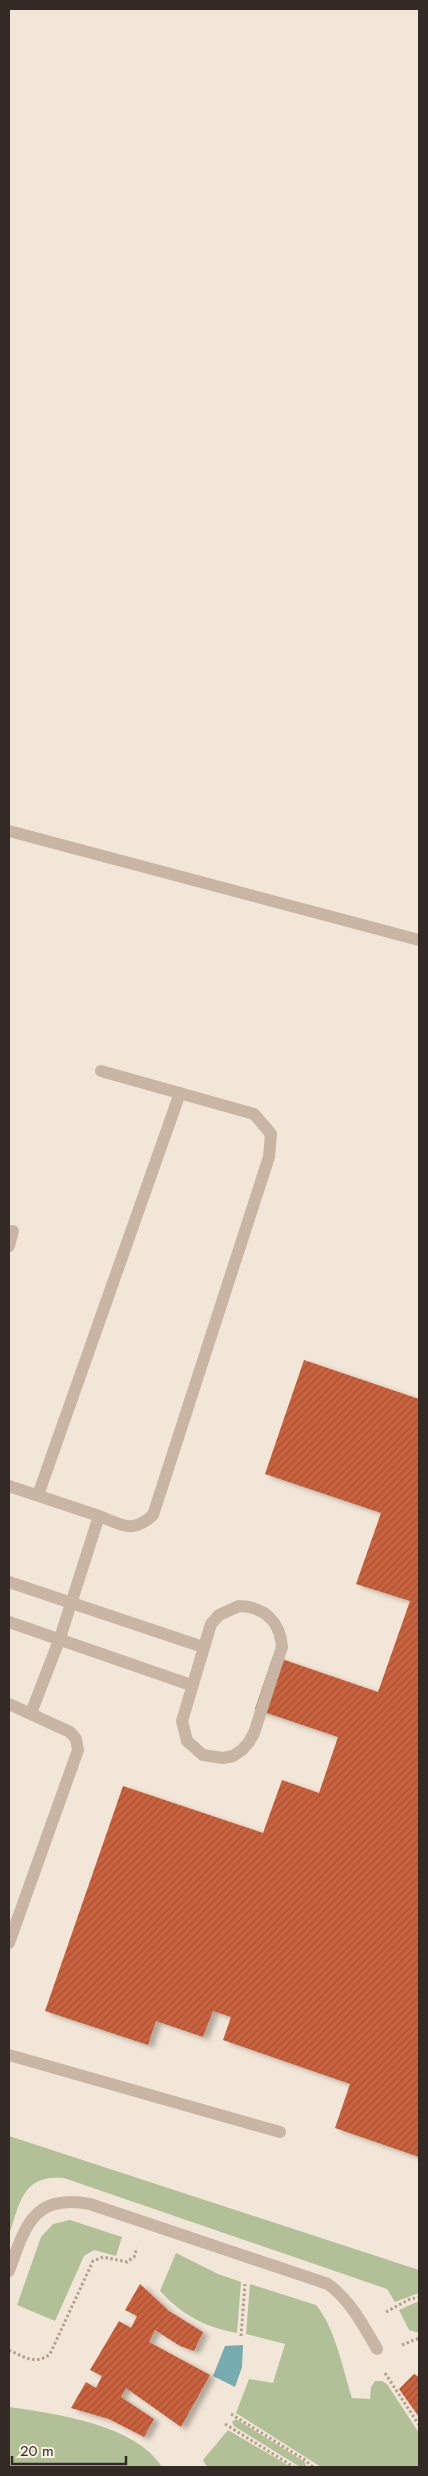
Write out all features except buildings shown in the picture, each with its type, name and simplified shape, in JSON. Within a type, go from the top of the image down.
[{"type":"lane","points":[[9,831],[419,940]]},
{"type":"lane","points":[[9,1486],[131,1528],[142,1525],[153,1515],[270,1157],[271,1134],[254,1114],[101,1070]]},
{"type":"lane","points":[[38,1496],[180,1093]]},
{"type":"lane","points":[[9,1246],[13,1231]]},
{"type":"lane","points":[[31,1713],[60,1638],[98,1516]]},
{"type":"lane","points":[[9,1582],[203,1647]]},
{"type":"lane","points":[[239,1606],[250,1606],[266,1613],[277,1625],[281,1636],[282,1647],[279,1658],[254,1733],[242,1750],[233,1756],[213,1758],[203,1755],[187,1741],[182,1721],[203,1647],[211,1624],[218,1615],[239,1606]]},
{"type":"lane","points":[[9,1622],[60,1638],[191,1685]]},
{"type":"lane","points":[[9,1704],[70,1732],[76,1739],[78,1750],[9,1943]]},
{"type":"lane","points":[[9,2055],[280,2132]]},
{"type":"lane","points":[[9,2271],[24,2230],[36,2214],[52,2204],[70,2200],[80,2202],[147,2222],[328,2284],[340,2293],[363,2325],[377,2349]]},
{"type":"path","points":[[9,2350],[32,2360],[41,2360],[50,2354],[93,2261],[103,2257],[123,2263],[131,2260],[147,2222]]},
{"type":"path","points":[[241,2336],[246,2256]]},
{"type":"path","points":[[363,2325],[410,2299],[419,2297]]},
{"type":"path","points":[[377,2349],[384,2361],[384,2372],[419,2425]]},
{"type":"path","points":[[232,2414],[313,2467]]},
{"type":"path","points":[[225,2424],[294,2467]]},
{"type":"green space","points":[[9,2136],[419,2270],[419,2293],[395,2302],[387,2289],[64,2178],[50,2178],[39,2181],[31,2186],[20,2202],[9,2235]]},
{"type":"green space","points":[[70,2220],[122,2237],[116,2256],[94,2250],[84,2256],[55,2321],[17,2305],[41,2237],[53,2224]]},
{"type":"green space","points":[[176,2253],[218,2274],[241,2282],[237,2333],[195,2319],[177,2307],[160,2291]]},
{"type":"green space","points":[[250,2284],[316,2305],[323,2314],[333,2337],[352,2398],[370,2399],[371,2387],[375,2381],[382,2381],[387,2384],[419,2433],[419,2467],[321,2467],[236,2413],[249,2379],[273,2383],[285,2344],[246,2334]]},
{"type":"green space","points":[[419,2301],[419,2333],[409,2330],[399,2310]]},
{"type":"green space","points":[[9,2407],[71,2418],[114,2431],[133,2440],[150,2452],[162,2467],[9,2467]]},
{"type":"green space","points":[[236,2419],[305,2462],[306,2467],[300,2467],[234,2426],[232,2422]]},
{"type":"green space","points":[[228,2430],[291,2467],[207,2467],[203,2460]]},
{"type":"water","points":[[243,2345],[242,2367],[235,2387],[213,2376],[225,2346]]}]
